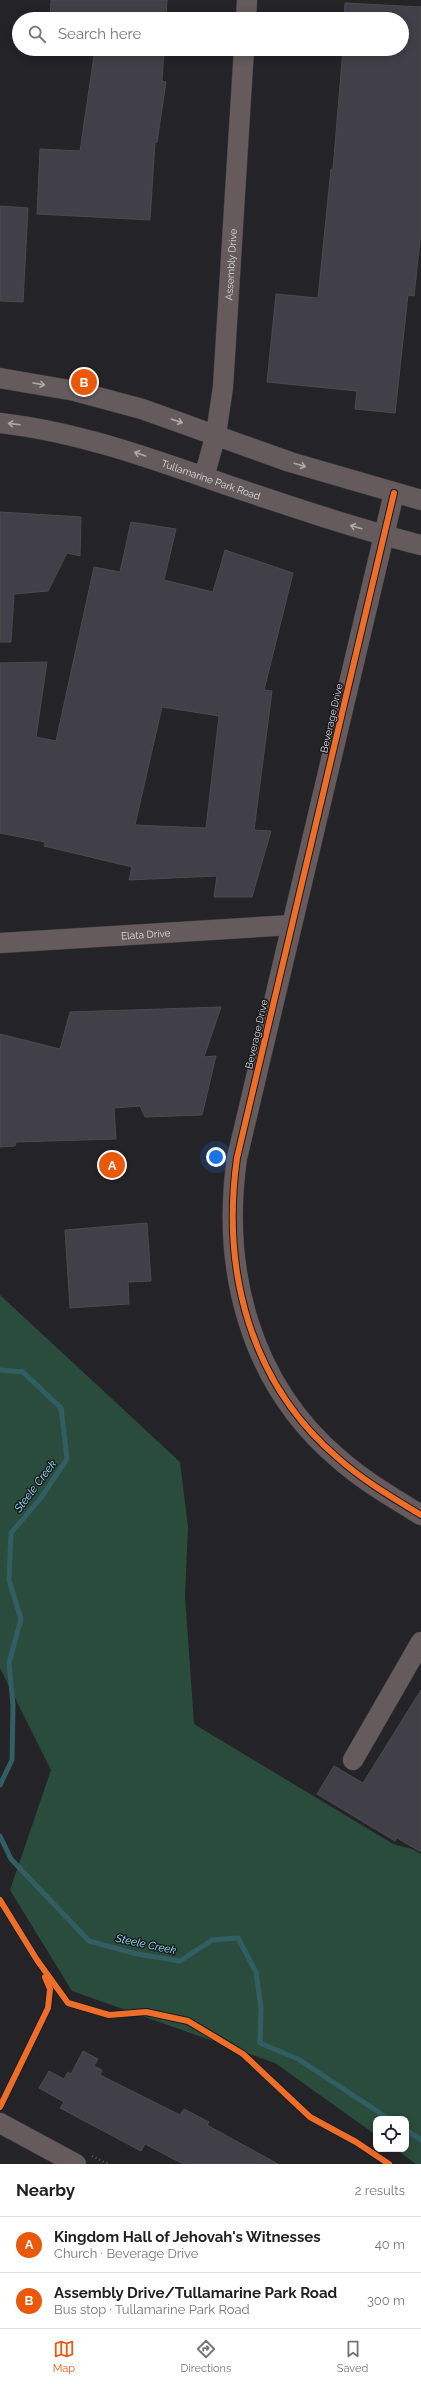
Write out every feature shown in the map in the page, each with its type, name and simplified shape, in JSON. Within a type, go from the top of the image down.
[{"type":"street","points":[[246,12],[247,0]]},
{"type":"street","name":"Assembly Drive","points":[[204,477],[216,434],[223,387],[244,56]]},
{"type":"street","points":[[0,378],[75,391],[106,399],[216,434],[290,462],[421,500]]},
{"type":"street","name":"Tullamarine Park Road","points":[[0,423],[59,432],[138,453],[298,510],[384,536],[421,545]]},
{"type":"street","name":"Beverage Drive","points":[[394,493],[237,1158],[233,1186],[232,1246],[241,1297],[256,1345],[272,1377],[289,1403],[313,1433],[338,1458],[368,1482],[421,1515]]},
{"type":"street","name":"Elata Drive","points":[[0,943],[292,925]]},
{"type":"street","points":[[353,1760],[421,1642]]},
{"type":"street","points":[[0,2122],[76,2164]]},
{"type":"green space","points":[[0,1295],[180,1462],[188,1527],[185,1596],[194,1724],[393,1844],[412,1849],[421,1854],[421,2164],[416,2164],[399,2152],[409,2152],[409,2116],[373,2116],[373,2133],[275,2063],[72,1991],[10,1890],[51,1770],[0,1668]]},
{"type":"building","points":[[51,0],[167,0],[166,12],[50,12]]},
{"type":"building","points":[[345,3],[421,7],[421,232],[414,296],[408,295],[395,413],[355,409],[357,391],[267,382],[276,294],[318,298],[331,169],[333,169],[342,56],[409,56],[409,12],[344,12]]},
{"type":"building","points":[[94,56],[164,56],[162,81],[166,82],[157,142],[155,142],[150,220],[37,214],[40,149],[80,151]]},
{"type":"building","points":[[0,206],[28,208],[23,302],[0,301]]},
{"type":"building","points":[[0,512],[81,517],[80,556],[67,553],[48,591],[14,594],[11,642],[0,642]]},
{"type":"building","points":[[131,522],[176,529],[164,580],[213,592],[225,550],[293,573],[264,690],[272,691],[254,830],[271,831],[252,897],[214,897],[217,876],[129,880],[132,867],[44,846],[45,842],[0,833],[0,663],[47,662],[36,737],[56,741],[94,567],[120,572]],"holes":[[[162,707],[219,716],[206,828],[135,825]]]},
{"type":"building","points":[[221,1007],[204,1057],[216,1056],[202,1115],[145,1117],[140,1106],[114,1108],[116,1139],[16,1142],[15,1146],[0,1147],[0,1034],[60,1049],[70,1012]]},
{"type":"building","points":[[147,1223],[151,1281],[128,1282],[129,1304],[70,1308],[65,1230]]},
{"type":"building","points":[[421,1690],[421,1852],[397,1838],[395,1841],[317,1794],[334,1766],[363,1783]]},
{"type":"building","points":[[83,2051],[98,2059],[94,2066],[102,2070],[100,2075],[180,2115],[184,2109],[209,2122],[207,2125],[278,2164],[183,2164],[145,2144],[141,2151],[60,2108],[64,2102],[39,2088],[49,2071],[64,2079],[68,2072],[71,2074]]},
{"type":"waterway","name":"Steele Creek","points":[[0,1370],[23,1372],[61,1408],[67,1459],[40,1499],[11,1533],[9,1580],[21,1619],[9,1663],[13,1705],[12,1760],[0,1785]]},
{"type":"waterway","name":"Steele Creek","points":[[0,1836],[11,1859],[89,1941],[137,1954],[180,1961],[212,1940],[238,1938],[256,1972],[261,2008],[260,2043],[298,2059],[384,2116]]},
{"type":"waterway","name":"Steele Creek","points":[[409,2132],[421,2140]]},
{"type":"cycle path","points":[[394,493],[237,1158],[233,1200],[234,1242],[239,1283],[249,1322],[263,1360],[283,1396],[308,1429],[339,1459],[389,1496],[421,1515]]},
{"type":"cycle path","points":[[0,1900],[37,1960],[68,2003],[109,2015],[146,2012],[188,2021],[243,2054],[310,2117],[356,2142],[389,2164]]},
{"type":"cycle path","points":[[0,2107],[48,2008],[50,1989],[45,1977]]},
{"type":"place","name":"Assembly Drive/Tullamarine Park Road","points":[[84,382]]},
{"type":"place","name":"Kingdom Hall of Jehovah's Witnesses","points":[[112,1165]]}]
